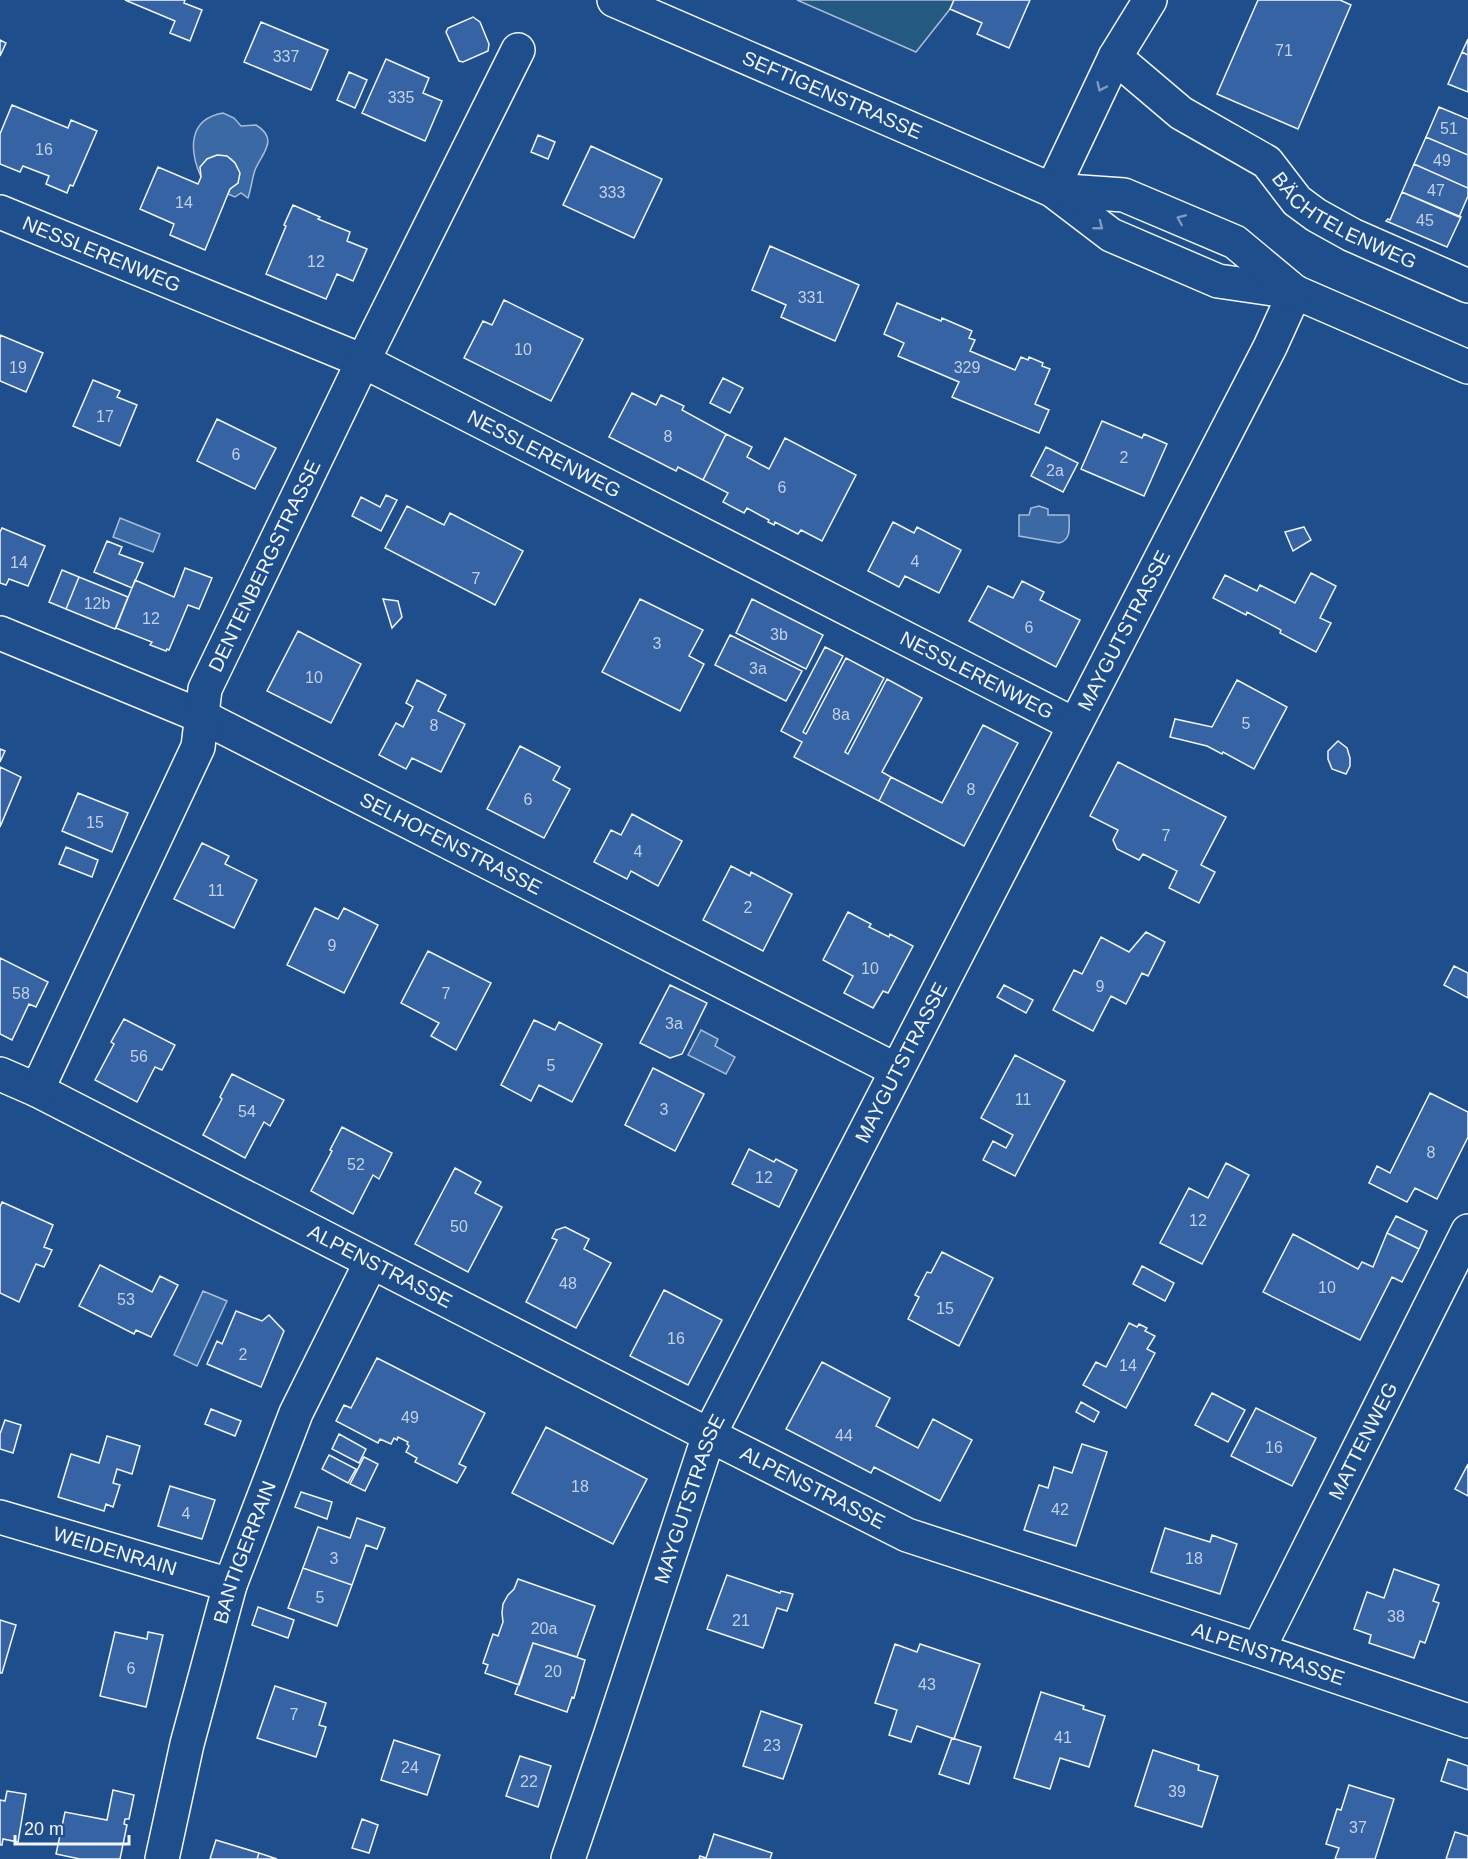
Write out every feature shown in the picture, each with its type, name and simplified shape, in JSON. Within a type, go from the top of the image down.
[{"type":"street","name":"SEFTIGENSTRASSE","points":[[614,0],[1052,190],[1111,235],[1218,281],[1295,292],[1468,367]]},
{"type":"street","points":[[1052,190],[1115,57],[1150,0]]},
{"type":"street","name":"DENTENBERGSTRASSE","points":[[37,1090],[198,747],[205,688],[363,361],[518,50]]},
{"type":"street","name":"BÄCHTELENWEG","points":[[1115,57],[1181,113],[1267,162],[1297,201],[1316,216],[1352,236],[1468,286]]},
{"type":"street","name":"NESSLERENWEG","points":[[0,212],[363,361],[1075,725]]},
{"type":"street","name":"MAYGUTSTRASSE","points":[[568,1859],[709,1436],[1264,357],[1295,292]]},
{"type":"street","name":"SELHOFENSTRASSE","points":[[0,633],[201,716],[896,1070]]},
{"type":"street","name":"ALPENSTRASSE","points":[[0,1074],[37,1090],[709,1436],[907,1535],[1468,1720]]},
{"type":"street","name":"MATTENWEG","points":[[1258,1650],[1468,1231]]},
{"type":"street","name":"BANTIGERRAIN","points":[[162,1859],[187,1744],[230,1585],[296,1413],[371,1262]]},
{"type":"street","name":"WEIDENRAIN","points":[[0,1517],[230,1585]]},
{"type":"shaded area","points":[[797,0],[954,0],[950,9],[916,52]]},
{"type":"shaded area","points":[[223,113],[234,118],[241,126],[256,125],[267,135],[267,146],[255,170],[248,198],[241,193],[235,197],[228,194],[230,189],[238,183],[237,168],[231,159],[221,156],[207,159],[201,177],[197,167],[193,146],[197,129],[212,116]]},
{"type":"shaded area","points":[[1039,506],[1048,509],[1048,515],[1069,515],[1069,532],[1066,539],[1059,543],[1019,536],[1019,515],[1029,515],[1031,508]]},
{"type":"shaded area","points":[[120,518],[160,534],[153,552],[113,537]]},
{"type":"shaded area","points":[[701,1030],[718,1039],[715,1046],[735,1057],[726,1074],[688,1055]]},
{"type":"shaded area","points":[[203,1291],[227,1301],[197,1366],[174,1355]]},
{"type":"building","points":[[125,0],[185,0],[184,3],[202,10],[190,41],[170,33],[175,21]]},
{"type":"building","points":[[954,0],[1030,0],[1009,48],[977,34],[982,23],[950,9]]},
{"type":"building","points":[[1258,0],[1340,0],[1351,5],[1298,129],[1217,94]]},
{"type":"building","points":[[473,17],[480,22],[489,44],[488,51],[463,62],[459,61],[446,32],[448,28]]},
{"type":"building","points":[[261,22],[328,50],[311,90],[244,62]]},
{"type":"building","points":[[1468,39],[1468,55],[1462,52]]},
{"type":"building","points":[[0,40],[6,43],[0,56]]},
{"type":"building","points":[[1462,52],[1468,55],[1468,92],[1448,84]]},
{"type":"building","points":[[386,59],[429,78],[423,93],[442,101],[425,141],[362,113]]},
{"type":"building","points":[[349,72],[367,80],[355,108],[337,100]]},
{"type":"building","points":[[12,105],[68,128],[71,120],[97,131],[73,186],[70,185],[67,193],[46,184],[49,176],[23,166],[20,172],[0,164],[0,134]]},
{"type":"building","points":[[1439,107],[1468,119],[1468,155],[1426,137]]},
{"type":"building","points":[[538,135],[555,142],[548,159],[531,152]]},
{"type":"building","points":[[1426,137],[1468,155],[1468,188],[1414,164]]},
{"type":"building","points":[[591,146],[662,179],[634,238],[563,205]]},
{"type":"building","points":[[217,155],[227,156],[235,163],[240,173],[238,183],[230,189],[205,250],[170,235],[174,224],[140,209],[158,167],[198,184],[201,177],[200,167],[207,159]]},
{"type":"building","points":[[1414,164],[1468,188],[1468,196],[1459,217],[1402,192]]},
{"type":"building","points":[[1402,192],[1461,217],[1447,247],[1386,221],[1390,220]]},
{"type":"building","points":[[293,205],[320,217],[318,219],[350,232],[347,241],[367,249],[353,281],[337,274],[326,299],[266,274]]},
{"type":"building","points":[[770,246],[859,285],[835,341],[781,317],[786,305],[752,290]]},
{"type":"building","points":[[504,300],[583,339],[551,401],[464,358],[483,321],[492,325]]},
{"type":"building","points":[[897,303],[972,331],[969,338],[975,340],[970,351],[1015,370],[1021,357],[1028,360],[1029,357],[1050,369],[1035,404],[1049,410],[1039,433],[952,397],[959,382],[898,356],[904,343],[884,334]]},
{"type":"building","points":[[0,335],[43,353],[26,392],[0,381]]},
{"type":"building","points":[[723,378],[743,388],[730,413],[710,403]]},
{"type":"building","points":[[93,380],[120,391],[117,397],[137,405],[120,446],[73,426]]},
{"type":"building","points":[[632,393],[656,405],[661,395],[684,406],[682,410],[726,434],[703,480],[678,467],[676,471],[609,437]]},
{"type":"building","points":[[217,419],[276,448],[255,489],[197,461]]},
{"type":"building","points":[[1102,421],[1142,438],[1144,434],[1167,444],[1144,496],[1081,469]]},
{"type":"building","points":[[726,434],[752,447],[747,457],[769,469],[785,438],[856,475],[822,541],[801,530],[798,534],[775,522],[774,525],[747,508],[744,513],[723,502],[728,493],[703,480]]},
{"type":"building","points":[[1046,447],[1078,463],[1063,492],[1031,476]]},
{"type":"building","points":[[386,495],[397,500],[381,531],[352,516],[361,497],[380,507]]},
{"type":"building","points":[[407,506],[444,525],[450,513],[523,551],[495,605],[385,548]]},
{"type":"building","points":[[893,522],[914,533],[917,527],[961,550],[939,593],[905,576],[899,587],[868,571]]},
{"type":"building","points":[[1304,527],[1311,540],[1293,551],[1285,532]]},
{"type":"building","points":[[2,528],[45,546],[28,586],[9,579],[6,585],[0,583],[0,532]]},
{"type":"building","points":[[107,541],[122,547],[119,554],[143,563],[132,588],[94,572]]},
{"type":"building","points":[[185,568],[212,578],[199,609],[188,605],[169,650],[150,645],[152,642],[116,628],[135,580],[174,597]]},
{"type":"building","points":[[62,570],[79,577],[66,609],[49,602]]},
{"type":"building","points":[[1311,573],[1336,586],[1320,618],[1331,623],[1316,652],[1247,612],[1246,615],[1213,598],[1225,575],[1257,591],[1260,585],[1295,603]]},
{"type":"building","points":[[79,577],[128,597],[115,629],[66,609]]},
{"type":"building","points":[[1022,581],[1044,592],[1040,600],[1080,620],[1056,667],[969,621],[988,586],[1013,598]]},
{"type":"building","points":[[383,599],[398,601],[402,617],[392,628]]},
{"type":"building","points":[[640,599],[703,630],[689,656],[704,664],[680,711],[602,672]]},
{"type":"building","points":[[752,599],[823,635],[806,669],[736,633]]},
{"type":"building","points":[[298,631],[361,664],[331,723],[267,691]]},
{"type":"building","points":[[730,635],[802,671],[786,701],[715,665]]},
{"type":"building","points":[[825,647],[843,656],[803,732],[806,734],[846,658],[884,678],[845,752],[848,754],[887,679],[922,698],[882,772],[891,777],[879,801],[794,757],[802,742],[781,731]]},
{"type":"building","points":[[417,680],[446,695],[438,711],[465,724],[441,772],[412,758],[406,769],[379,755],[396,723],[403,727],[413,707],[406,703]]},
{"type":"building","points":[[1237,680],[1287,707],[1254,769],[1223,752],[1222,754],[1207,746],[1170,737],[1175,719],[1212,727]]},
{"type":"building","points":[[983,725],[1018,743],[964,846],[879,801],[891,777],[942,803]]},
{"type":"building","points":[[1338,741],[1347,748],[1350,758],[1350,766],[1346,774],[1332,769],[1328,759],[1328,751]]},
{"type":"building","points":[[520,746],[560,767],[553,780],[570,789],[544,838],[487,809]]},
{"type":"building","points":[[0,749],[5,751],[0,762]]},
{"type":"building","points":[[1118,762],[1226,817],[1201,865],[1215,872],[1199,903],[1169,888],[1177,871],[1143,854],[1139,860],[1117,849],[1113,840],[1118,830],[1090,816]]},
{"type":"building","points":[[0,767],[21,777],[0,827]]},
{"type":"building","points":[[78,793],[128,813],[112,852],[62,831]]},
{"type":"building","points":[[632,814],[682,841],[658,886],[631,871],[627,879],[594,862],[611,830],[621,835]]},
{"type":"building","points":[[202,843],[229,856],[225,864],[257,880],[234,928],[174,899]]},
{"type":"building","points":[[66,847],[98,860],[92,877],[59,864]]},
{"type":"building","points":[[731,866],[750,876],[751,872],[792,894],[763,951],[703,920]]},
{"type":"building","points":[[315,908],[338,919],[344,908],[378,925],[344,993],[287,965]]},
{"type":"building","points":[[848,912],[871,924],[869,927],[889,937],[890,934],[913,946],[888,993],[883,991],[873,1008],[844,993],[853,976],[823,960]]},
{"type":"building","points":[[1146,932],[1165,942],[1148,976],[1142,973],[1126,1004],[1111,996],[1093,1031],[1053,1010],[1074,970],[1082,974],[1101,937],[1129,952]]},
{"type":"building","points":[[428,951],[491,983],[456,1050],[431,1036],[439,1023],[401,1003]]},
{"type":"building","points":[[0,958],[48,982],[36,1007],[29,1004],[12,1040],[0,1034]]},
{"type":"building","points":[[1454,966],[1468,973],[1468,998],[1444,985]]},
{"type":"building","points":[[670,985],[707,1003],[682,1054],[670,1058],[640,1043]]},
{"type":"building","points":[[1004,985],[1033,1000],[1026,1013],[997,997]]},
{"type":"building","points":[[124,1019],[175,1045],[162,1070],[155,1067],[137,1102],[95,1080],[114,1044],[111,1042]]},
{"type":"building","points":[[534,1020],[555,1030],[559,1022],[602,1044],[572,1102],[539,1085],[531,1101],[501,1085]]},
{"type":"building","points":[[1015,1055],[1065,1081],[1015,1176],[983,1160],[993,1141],[1006,1148],[1013,1135],[981,1118]]},
{"type":"building","points":[[653,1068],[704,1094],[675,1151],[625,1125]]},
{"type":"building","points":[[232,1074],[284,1100],[270,1126],[264,1122],[245,1158],[203,1135]]},
{"type":"building","points":[[1430,1093],[1468,1112],[1468,1137],[1437,1199],[1415,1188],[1407,1202],[1369,1183],[1377,1166],[1390,1173]]},
{"type":"building","points":[[342,1127],[392,1153],[379,1179],[373,1175],[353,1214],[311,1191]]},
{"type":"building","points":[[749,1149],[774,1162],[776,1159],[797,1170],[779,1207],[732,1184]]},
{"type":"building","points":[[1226,1163],[1249,1175],[1202,1264],[1160,1243],[1189,1188],[1208,1198]]},
{"type":"building","points":[[455,1168],[481,1182],[475,1193],[502,1207],[468,1272],[415,1244]]},
{"type":"building","points":[[2,1202],[53,1225],[44,1247],[52,1250],[44,1267],[36,1264],[19,1302],[0,1293],[0,1207]]},
{"type":"building","points":[[1396,1216],[1427,1231],[1419,1249],[1387,1233]]},
{"type":"building","points":[[565,1227],[589,1239],[584,1249],[611,1263],[576,1328],[526,1302],[557,1240],[552,1238],[556,1230]]},
{"type":"building","points":[[1387,1233],[1419,1249],[1402,1282],[1392,1277],[1360,1340],[1263,1292],[1293,1234],[1358,1269],[1362,1262],[1373,1267]]},
{"type":"building","points":[[942,1252],[993,1278],[959,1346],[908,1319],[919,1297],[915,1295],[927,1272],[931,1273]]},
{"type":"building","points":[[100,1265],[152,1292],[160,1276],[178,1285],[151,1337],[136,1330],[134,1334],[79,1306]]},
{"type":"building","points":[[1142,1266],[1174,1283],[1165,1301],[1133,1284]]},
{"type":"building","points":[[664,1290],[722,1320],[688,1385],[630,1356]]},
{"type":"building","points":[[236,1311],[262,1321],[269,1315],[284,1331],[261,1387],[207,1364],[217,1341],[222,1344]]},
{"type":"building","points":[[1129,1323],[1147,1328],[1145,1331],[1155,1336],[1147,1349],[1155,1353],[1126,1408],[1083,1385],[1096,1362],[1106,1367]]},
{"type":"building","points":[[377,1358],[485,1413],[459,1464],[466,1467],[457,1483],[415,1462],[417,1458],[406,1452],[408,1442],[398,1437],[397,1440],[394,1438],[391,1444],[380,1439],[378,1443],[336,1421],[344,1405],[351,1408]]},
{"type":"building","points":[[822,1362],[890,1398],[876,1426],[918,1448],[933,1419],[972,1440],[940,1501],[874,1467],[871,1473],[786,1429]]},
{"type":"building","points":[[1212,1393],[1245,1410],[1228,1442],[1195,1425]]},
{"type":"building","points":[[1081,1402],[1099,1412],[1094,1422],[1076,1412]]},
{"type":"building","points":[[1256,1408],[1316,1438],[1292,1486],[1231,1456]]},
{"type":"building","points":[[211,1409],[241,1421],[235,1436],[205,1424]]},
{"type":"building","points":[[5,1420],[21,1425],[13,1453],[0,1449],[0,1434]]},
{"type":"building","points":[[546,1427],[647,1479],[613,1544],[512,1493]]},
{"type":"building","points":[[339,1434],[366,1449],[359,1463],[332,1449]]},
{"type":"building","points":[[107,1436],[140,1446],[132,1474],[117,1469],[113,1483],[120,1485],[113,1507],[106,1504],[104,1511],[58,1497],[71,1454],[99,1463]]},
{"type":"building","points":[[1082,1444],[1107,1452],[1076,1546],[1024,1530],[1039,1485],[1048,1488],[1054,1467],[1072,1473]]},
{"type":"building","points":[[329,1455],[356,1469],[348,1483],[322,1469]]},
{"type":"building","points":[[364,1457],[378,1464],[365,1491],[350,1484]]},
{"type":"building","points":[[1468,1464],[1468,1496],[1455,1489]]},
{"type":"building","points":[[170,1486],[215,1500],[202,1539],[158,1526]]},
{"type":"building","points":[[301,1492],[332,1502],[327,1519],[295,1507]]},
{"type":"building","points":[[357,1518],[385,1528],[377,1549],[366,1545],[352,1585],[303,1568],[318,1527],[350,1538]]},
{"type":"building","points":[[1165,1528],[1210,1542],[1212,1535],[1237,1544],[1220,1594],[1151,1572]]},
{"type":"building","points":[[303,1568],[352,1585],[337,1626],[288,1608]]},
{"type":"building","points":[[1394,1569],[1439,1585],[1433,1601],[1439,1603],[1425,1643],[1420,1641],[1414,1658],[1369,1643],[1371,1635],[1354,1629],[1367,1592],[1384,1598]]},
{"type":"building","points":[[727,1575],[780,1593],[781,1591],[793,1594],[787,1611],[777,1608],[763,1648],[707,1629]]},
{"type":"building","points":[[518,1579],[595,1606],[577,1657],[533,1643],[519,1685],[485,1673],[488,1665],[483,1663],[493,1634],[498,1636],[503,1622],[503,1604]]},
{"type":"building","points":[[258,1607],[294,1620],[288,1638],[252,1625]]},
{"type":"building","points":[[0,1620],[16,1625],[2,1673],[0,1673]]},
{"type":"building","points":[[115,1632],[147,1639],[148,1632],[163,1635],[146,1707],[100,1696]]},
{"type":"building","points":[[533,1643],[585,1660],[574,1698],[572,1697],[567,1712],[515,1694]]},
{"type":"building","points":[[895,1644],[917,1652],[920,1644],[980,1664],[954,1739],[917,1726],[911,1742],[889,1735],[897,1710],[875,1703]]},
{"type":"building","points":[[275,1686],[326,1703],[319,1725],[326,1727],[316,1757],[257,1738]]},
{"type":"building","points":[[1041,1692],[1084,1706],[1083,1709],[1105,1716],[1089,1767],[1060,1758],[1050,1789],[1014,1778]]},
{"type":"building","points":[[761,1711],[802,1725],[783,1779],[743,1766]]},
{"type":"building","points":[[952,1738],[981,1747],[969,1784],[939,1774]]},
{"type":"building","points":[[394,1740],[440,1755],[427,1795],[381,1780]]},
{"type":"building","points":[[1153,1750],[1199,1765],[1198,1770],[1218,1776],[1202,1827],[1135,1806]]},
{"type":"building","points":[[520,1756],[551,1766],[538,1807],[506,1796]]},
{"type":"building","points":[[1448,1759],[1468,1766],[1468,1790],[1441,1781]]},
{"type":"building","points":[[1349,1785],[1394,1799],[1375,1859],[1335,1859],[1339,1848],[1326,1844],[1337,1809],[1341,1810]]},
{"type":"building","points":[[113,1790],[134,1795],[129,1819],[125,1819],[124,1824],[127,1825],[120,1859],[80,1859],[56,1854],[65,1812],[107,1820]]},
{"type":"building","points":[[7,1791],[26,1794],[18,1842],[3,1839],[0,1845],[0,1800],[5,1801]]},
{"type":"building","points":[[362,1819],[378,1825],[369,1853],[352,1848]]},
{"type":"building","points":[[1455,1832],[1468,1836],[1468,1859],[1446,1859]]},
{"type":"building","points":[[714,1834],[772,1853],[770,1859],[699,1859],[700,1856],[706,1858]]},
{"type":"building","points":[[216,1840],[259,1853],[257,1859],[210,1859]]},
{"type":"building","points":[[259,1853],[277,1859],[257,1859]]}]
